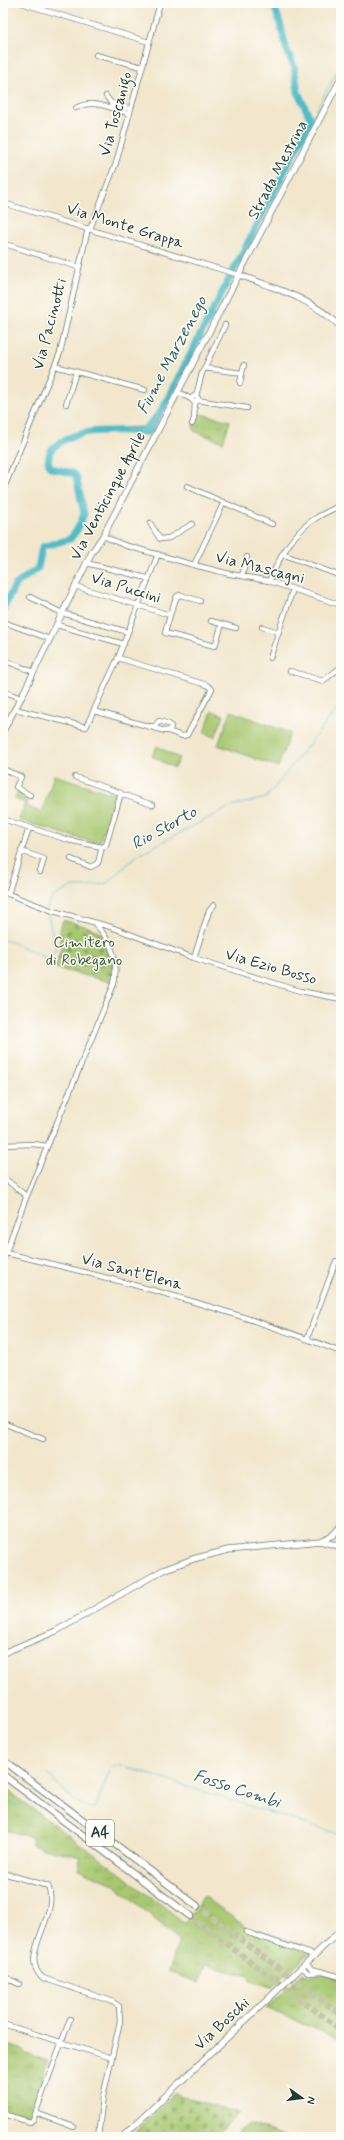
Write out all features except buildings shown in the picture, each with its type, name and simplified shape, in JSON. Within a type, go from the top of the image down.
[{"type":"highway","name":"A4","points":[[3,1760],[197,1906]]},
{"type":"highway","name":"A4","points":[[3,1775],[190,1916]]},
{"type":"main road","name":"Strada Mestrina","points":[[236,274],[341,78]]},
{"type":"main road","points":[[236,274],[298,297],[340,324]]},
{"type":"main road","name":"Via Venticinque Aprile","points":[[3,731],[34,672],[86,563],[103,536],[178,392],[236,274]]},
{"type":"main road","points":[[3,1653],[56,1631],[164,1570],[193,1559],[228,1550],[320,1541],[330,1537],[339,1528]]},
{"type":"main road","points":[[339,1528],[336,1539],[340,1546]]},
{"type":"main road","points":[[320,1541],[340,1546]]},
{"type":"main road","name":"Via Boschi","points":[[122,2137],[341,1930]]},
{"type":"street","points":[[21,3],[149,42]]},
{"type":"street","name":"Via Toscanigo","points":[[89,229],[116,163],[160,3]]},
{"type":"street","points":[[96,55],[142,67]]},
{"type":"street","points":[[106,96],[111,103],[131,108]]},
{"type":"street","points":[[76,108],[83,104],[90,103],[130,114]]},
{"type":"street","name":"Via Monte Grappa","points":[[3,203],[236,274]]},
{"type":"street","name":"Via Pacinotti","points":[[3,488],[55,366],[63,338],[78,267],[89,229]]},
{"type":"street","points":[[8,245],[78,267]]},
{"type":"street","points":[[192,424],[194,419],[195,399],[204,368],[225,324]]},
{"type":"street","points":[[240,384],[244,365]]},
{"type":"street","points":[[55,366],[145,390]]},
{"type":"street","points":[[204,368],[242,373]]},
{"type":"street","points":[[66,404],[76,372]]},
{"type":"street","points":[[178,392],[195,399],[247,408]]},
{"type":"street","points":[[187,486],[272,524]]},
{"type":"street","name":"Via Mascagni","points":[[194,565],[224,502]]},
{"type":"street","points":[[269,581],[282,554],[304,527],[315,518],[341,505]]},
{"type":"street","points":[[150,523],[160,539],[169,538],[192,524]]},
{"type":"street","name":"Via Mascagni","points":[[103,536],[116,542],[194,565],[269,581],[341,605]]},
{"type":"street","points":[[15,709],[86,727],[124,644],[139,605],[147,578],[158,554]]},
{"type":"street","points":[[282,554],[341,576]]},
{"type":"street","points":[[242,576],[246,557]]},
{"type":"street","points":[[86,563],[147,578]]},
{"type":"street","name":"Via Puccini","points":[[75,586],[170,615],[165,633],[215,646],[222,624]]},
{"type":"street","points":[[270,658],[293,589]]},
{"type":"street","points":[[170,615],[177,596],[180,595],[200,601]]},
{"type":"street","points":[[30,597],[62,613],[128,632]]},
{"type":"street","points":[[211,621],[236,628]]},
{"type":"street","points":[[6,623],[50,639]]},
{"type":"street","points":[[56,625],[124,644]]},
{"type":"street","points":[[262,627],[278,632]]},
{"type":"street","points":[[94,711],[182,736],[187,735],[211,691],[210,687],[118,658]]},
{"type":"street","points":[[3,660],[34,672]]},
{"type":"street","points":[[290,671],[323,682],[341,667]]},
{"type":"street","points":[[3,691],[21,698]]},
{"type":"street","points":[[151,726],[155,726],[159,722],[169,724],[171,726],[168,731]]},
{"type":"street","points":[[3,769],[21,777],[16,787],[30,794]]},
{"type":"street","points":[[75,777],[153,805]]},
{"type":"street","points":[[71,859],[91,867],[98,862],[102,847],[106,845],[121,794]]},
{"type":"street","points":[[3,819],[68,840],[102,847]]},
{"type":"street","points":[[6,893],[30,828]]},
{"type":"street","points":[[21,851],[44,859],[40,872]]},
{"type":"street","name":"Via Ezio Bosso","points":[[6,893],[95,924],[111,927],[194,958],[294,990],[341,999]]},
{"type":"street","points":[[194,958],[208,911],[214,905]]},
{"type":"street","points":[[3,1260],[26,1196],[114,984],[117,972],[115,954],[103,932],[95,924]]},
{"type":"street","points":[[3,1145],[34,1144],[47,1146]]},
{"type":"street","points":[[3,1177],[26,1196]]},
{"type":"street","name":"Via Sant'Elena","points":[[6,1254],[114,1279],[250,1319],[341,1352]]},
{"type":"street","points":[[307,1339],[336,1261]]},
{"type":"street","points":[[3,1423],[43,1439]]},
{"type":"street","points":[[3,1873],[48,1886],[50,1891],[46,1921],[34,1955],[34,1967],[37,1973],[43,1978],[111,2001],[119,2006],[120,2021],[102,2097],[98,2137]]},
{"type":"street","points":[[246,1932],[314,1956]]},
{"type":"street","points":[[304,1966],[341,1977]]},
{"type":"street","points":[[3,1976],[19,1984]]},
{"type":"street","points":[[3,2114],[28,2122],[33,2120],[70,2019]]},
{"type":"street","points":[[3,2024],[112,2058]]},
{"type":"street","points":[[36,2113],[74,2127]]},
{"type":"green space","points":[[197,413],[230,421],[223,442],[194,431],[193,424],[199,420]]},
{"type":"green space","points":[[212,711],[224,715],[215,737],[204,733]]},
{"type":"green space","points":[[231,711],[290,733],[278,767],[218,745]]},
{"type":"green space","points":[[157,746],[179,758],[174,768],[152,756]]},
{"type":"green space","points":[[54,775],[116,795],[100,841],[95,843],[19,820],[25,803],[15,799],[18,791],[30,796],[26,806],[42,812]]},
{"type":"green space","name":"Cimitero di Robegano","points":[[63,920],[93,929],[104,938],[111,952],[113,968],[111,982],[55,968],[61,948],[60,930]]},
{"type":"green space","points":[[3,1787],[124,1876],[185,1924],[204,1896],[247,1928],[314,1949],[272,1987],[250,1981],[249,1976],[205,1965],[199,1983],[169,1972],[179,1940],[114,1884],[78,1869],[81,1857],[32,1845],[33,1838],[3,1829]]},
{"type":"green space","points":[[303,1973],[311,1976],[323,1974],[341,1980],[341,2040],[266,2008]]},
{"type":"green space","points":[[3,2044],[24,2050],[24,2053],[48,2061],[30,2116],[19,2113],[16,2115],[3,2109]]},
{"type":"green space","points":[[175,2093],[177,2095],[239,2113],[214,2137],[138,2137],[134,2132]]},
{"type":"green space","points":[[250,2124],[287,2137],[235,2137],[238,2131]]},
{"type":"water","points":[[162,406],[164,408],[152,433],[148,435],[118,433],[118,428],[143,427]]},
{"type":"waterway","name":"Fiume Marzenego","points":[[159,415],[311,120],[298,92],[294,66],[286,48],[273,3]]},
{"type":"waterway","points":[[311,120],[341,64]]},
{"type":"waterway","name":"Fiume Marzenego","points":[[3,610],[15,585],[38,568],[42,547],[70,539],[77,530],[84,514],[76,476],[72,473],[51,468],[48,461],[50,451],[66,439],[76,435],[96,431],[126,431]]},
{"type":"waterway","name":"Rio Storto","points":[[47,908],[53,897],[72,887],[86,887],[107,883],[139,854],[232,806],[266,798],[341,704]]},
{"type":"waterway","name":"Rio Storto","points":[[3,941],[7,940],[44,957],[51,956],[56,949],[47,911]]},
{"type":"waterway","name":"Fosso Combi","points":[[44,1774],[47,1773],[69,1796],[76,1801],[83,1805],[96,1807],[111,1767],[114,1765],[122,1766]]},
{"type":"waterway","name":"Fosso Combi","points":[[126,1767],[341,1835]]},
{"type":"waterway","name":"Fosso Combi","points":[[3,1801],[17,1805],[22,1804]]},
{"type":"tunnel","points":[[197,1906],[341,2015]]},
{"type":"tunnel","points":[[190,1916],[341,2030]]}]
